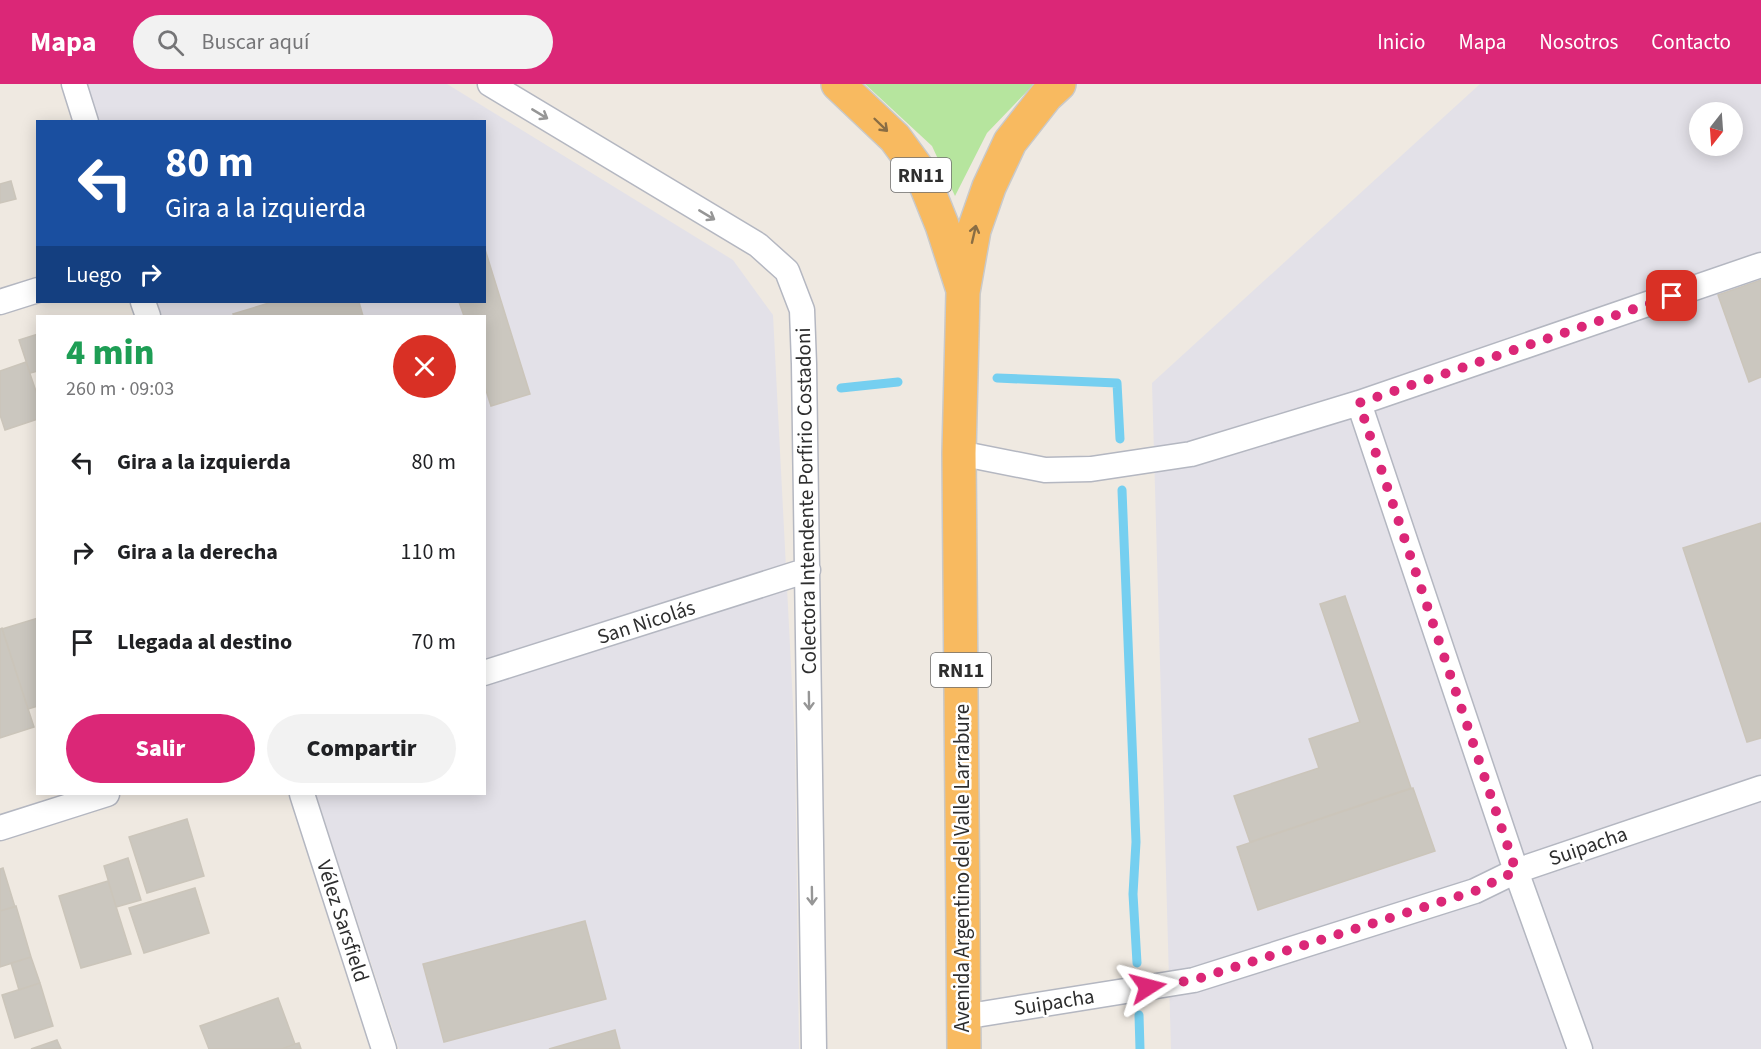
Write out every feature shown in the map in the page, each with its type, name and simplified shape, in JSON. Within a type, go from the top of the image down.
[{"type":"highway","name":"RN11","points":[[838,84],[895,138],[921,175],[942,225],[963,292]]},
{"type":"highway","name":"RN11","points":[[963,292],[974,230],[993,178],[1010,142],[1046,96],[1059,84]]},
{"type":"highway","name":"Avenida Argentino del Valle Larrabure","points":[[963,292],[959,453],[964,1049]]},
{"type":"street","points":[[74,84],[85,120]]},
{"type":"street","name":"Colectora Intendente Porfirio Costadoni","points":[[490,84],[758,245],[787,272],[802,310],[814,1049]]},
{"type":"street","points":[[959,453],[1045,470],[1091,469],[1191,454],[1359,403],[1761,265]]},
{"type":"street","points":[[0,302],[36,291]]},
{"type":"street","points":[[1359,403],[1516,871],[1580,1049]]},
{"type":"street","name":"San Nicolás","points":[[486,672],[808,570]]},
{"type":"street","name":"Suipacha","points":[[963,1017],[1194,980],[1475,891],[1516,871],[1761,788]]},
{"type":"street","points":[[0,828],[103,795]]},
{"type":"street","name":"Vélez Sarsfield","points":[[302,795],[384,1049]]},
{"type":"shaded area","points":[[86,84],[447,84],[733,260],[773,315],[795,743],[799,1049],[399,1049],[316,795],[486,795],[486,315],[161,315],[156,303],[486,303],[486,120],[98,120]]},
{"type":"shaded area","points":[[1480,84],[1761,84],[1761,1049],[1171,1049],[1152,383]]},
{"type":"green space","points":[[865,84],[1034,84],[987,133],[955,196],[932,146]]},
{"type":"building","points":[[11,181],[16,199],[0,203],[0,184]]},
{"type":"building","points":[[486,252],[530,394],[491,406],[486,390],[486,315],[464,315],[459,303],[486,303]]},
{"type":"building","points":[[1761,280],[1761,377],[1749,382],[1718,295]]},
{"type":"building","points":[[269,303],[359,303],[363,315],[234,315]]},
{"type":"building","points":[[36,335],[36,372],[30,373],[19,340]]},
{"type":"building","points":[[26,362],[36,391],[36,420],[5,430],[0,415],[0,371]]},
{"type":"building","points":[[1761,523],[1761,738],[1747,742],[1683,548]]},
{"type":"building","points":[[1345,596],[1411,788],[1250,842],[1234,796],[1319,768],[1309,739],[1360,722],[1320,604]]},
{"type":"building","points":[[36,619],[36,707],[28,709],[2,629]]},
{"type":"building","points":[[2,628],[34,727],[0,738],[0,629]]},
{"type":"building","points":[[1413,788],[1435,851],[1258,910],[1237,847]]},
{"type":"building","points":[[187,819],[204,876],[147,893],[129,837]]},
{"type":"building","points":[[128,858],[141,900],[116,907],[104,866]]},
{"type":"building","points":[[3,868],[15,907],[0,911],[0,869]]},
{"type":"building","points":[[108,881],[131,954],[81,968],[59,896]]},
{"type":"building","points":[[195,888],[209,933],[144,953],[129,908]]},
{"type":"building","points":[[16,906],[31,957],[0,967],[0,911]]},
{"type":"building","points":[[585,921],[606,999],[444,1042],[423,964]]},
{"type":"building","points":[[31,957],[40,983],[19,990],[11,963]]},
{"type":"building","points":[[40,983],[53,1026],[15,1038],[2,995]]},
{"type":"building","points":[[278,998],[295,1044],[282,1049],[209,1049],[200,1026]]},
{"type":"building","points":[[615,1030],[620,1049],[549,1049]]},
{"type":"building","points":[[57,1040],[61,1049],[31,1049]]},
{"type":"building","points":[[299,1043],[301,1049],[282,1049],[295,1044]]},
{"type":"waterway","points":[[997,378],[1117,383],[1120,439]]},
{"type":"waterway","points":[[841,388],[898,382]]},
{"type":"waterway","points":[[1122,490],[1136,842],[1133,894],[1137,963]]},
{"type":"waterway","points":[[1139,1015],[1140,1049]]},
{"type":"route","points":[[1148,987],[1194,980],[1475,891],[1516,871],[1359,403],[1672,296]]}]
